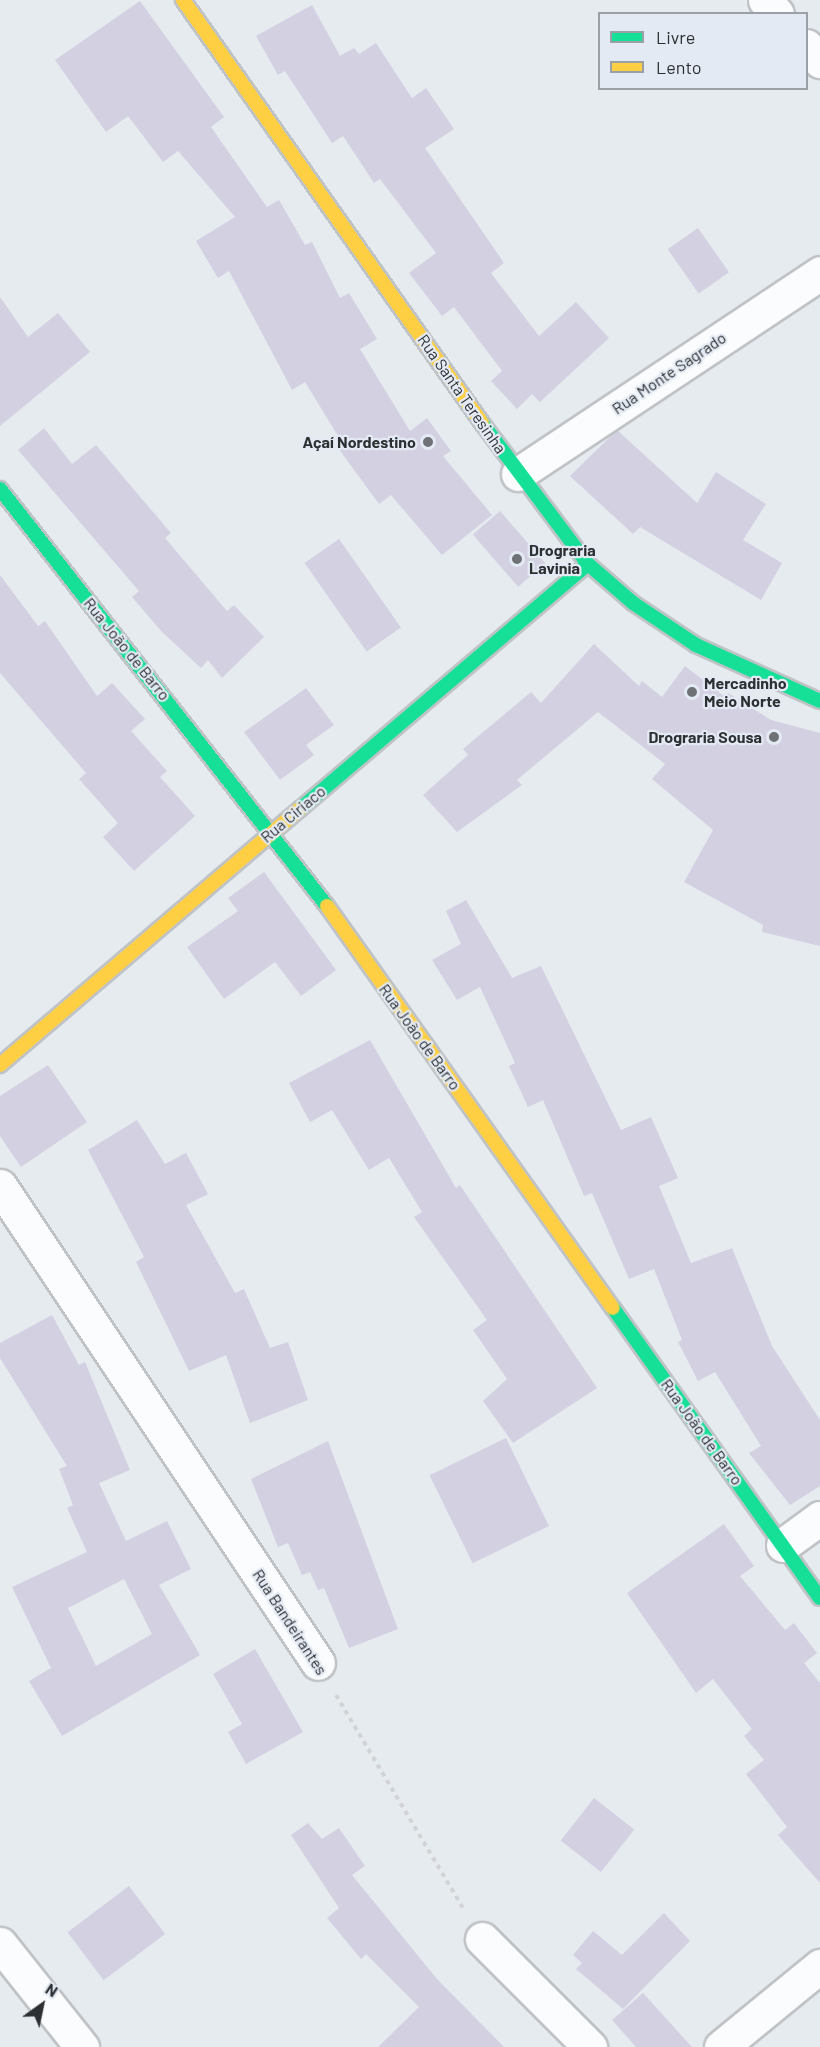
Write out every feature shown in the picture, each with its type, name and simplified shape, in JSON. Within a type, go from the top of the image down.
[{"type":"street","name":"Rua Santa Teresinha","points":[[183,0],[518,474],[588,564],[633,603],[696,645],[820,701]]},
{"type":"street","points":[[765,0],[775,12]]},
{"type":"street","points":[[808,47],[820,61]]},
{"type":"street","name":"Rua Monte Sagrado","points":[[518,474],[820,273]]},
{"type":"street","name":"Rua João de Barro","points":[[0,489],[273,831],[820,1598]]},
{"type":"street","name":"Rua Ciriaco","points":[[0,1065],[588,564]]},
{"type":"street","name":"Rua Bandeirantes","points":[[0,1186],[318,1663]]},
{"type":"street","points":[[783,1545],[820,1518]]},
{"type":"street","points":[[482,1939],[590,2047]]},
{"type":"street","points":[[0,1944],[82,2047]]},
{"type":"street","points":[[721,2047],[820,1966]]},
{"type":"path","name":"Rua Bandeirantes","points":[[318,1663],[482,1939]]},
{"type":"building","points":[[140,1],[224,117],[211,127],[267,207],[279,200],[305,245],[312,242],[340,298],[349,293],[377,339],[360,349],[410,431],[427,418],[451,451],[443,456],[492,515],[442,555],[391,495],[379,504],[338,448],[343,444],[305,382],[292,390],[229,271],[218,278],[196,241],[235,217],[178,151],[163,162],[128,116],[106,132],[55,60]]},
{"type":"building","points":[[312,5],[340,56],[354,48],[359,54],[376,43],[412,98],[426,88],[454,129],[425,148],[504,263],[491,273],[539,336],[576,302],[609,338],[540,402],[532,394],[517,409],[491,381],[502,371],[454,307],[442,316],[409,273],[436,253],[380,179],[374,183],[343,136],[332,143],[285,71],[278,75],[256,36]]},
{"type":"building","points":[[698,228],[729,272],[699,293],[668,249]]},
{"type":"building","points":[[0,297],[28,337],[58,313],[90,352],[0,426]]},
{"type":"building","points":[[44,428],[72,464],[96,445],[171,533],[165,538],[227,611],[234,605],[264,637],[222,678],[208,660],[201,668],[162,632],[132,597],[139,591],[18,450]]},
{"type":"building","points":[[617,430],[697,503],[716,472],[766,504],[743,540],[782,563],[761,600],[640,527],[633,534],[570,476]]},
{"type":"building","name":"Drograria Lavinia","points":[[500,511],[545,563],[518,587],[473,535]]},
{"type":"building","points":[[339,539],[401,627],[367,652],[305,563]]},
{"type":"building","points":[[0,575],[38,626],[45,621],[97,696],[112,683],[145,719],[131,731],[167,771],[160,777],[195,816],[134,871],[103,837],[118,823],[79,779],[86,773],[0,673]]},
{"type":"building","points":[[594,644],[639,686],[642,681],[662,697],[685,666],[725,697],[728,693],[771,720],[820,733],[820,946],[762,932],[763,925],[684,882],[713,830],[652,779],[665,764],[598,712],[517,780],[522,785],[457,832],[423,795],[468,755],[463,749],[531,692],[541,703]]},
{"type":"building","points":[[306,688],[334,725],[306,745],[314,755],[280,780],[244,732]]},
{"type":"building","points":[[264,872],[336,970],[301,996],[275,962],[224,999],[187,947],[238,911],[228,898]]},
{"type":"building","points":[[466,900],[512,978],[541,966],[621,1130],[651,1117],[678,1178],[659,1186],[691,1263],[732,1248],[772,1346],[820,1420],[820,1486],[790,1505],[749,1453],[761,1446],[715,1372],[698,1381],[678,1342],[682,1340],[654,1269],[629,1279],[592,1193],[584,1196],[543,1100],[528,1107],[509,1066],[515,1063],[480,987],[457,1000],[432,960],[461,944],[446,911]]},
{"type":"building","points":[[370,1040],[456,1188],[460,1185],[597,1388],[513,1443],[483,1401],[507,1379],[473,1330],[487,1320],[414,1217],[422,1212],[389,1158],[369,1170],[332,1110],[310,1122],[289,1083]]},
{"type":"building","points":[[48,1065],[87,1122],[21,1167],[0,1136],[0,1096]]},
{"type":"building","points":[[137,1120],[165,1164],[186,1153],[208,1194],[186,1205],[235,1293],[244,1289],[270,1348],[288,1342],[308,1400],[250,1423],[226,1355],[189,1371],[136,1262],[144,1257],[88,1150]]},
{"type":"building","points":[[52,1315],[79,1365],[85,1362],[130,1470],[99,1483],[126,1541],[167,1521],[191,1569],[159,1585],[200,1655],[62,1736],[29,1681],[51,1668],[12,1587],[87,1552],[67,1508],[73,1505],[59,1469],[67,1466],[0,1358],[0,1343]],"holes":[[[124,1579],[152,1634],[96,1666],[68,1608]]]},
{"type":"building","points":[[506,1438],[549,1526],[473,1563],[430,1475]]},
{"type":"building","points":[[328,1441],[398,1629],[349,1648],[324,1588],[318,1590],[310,1572],[302,1575],[288,1543],[278,1547],[251,1479]]},
{"type":"building","points":[[724,1524],[754,1566],[740,1576],[785,1630],[794,1623],[817,1653],[804,1663],[820,1683],[820,1883],[778,1835],[787,1827],[746,1774],[764,1760],[744,1736],[752,1729],[713,1679],[696,1693],[627,1593]]},
{"type":"building","points":[[255,1649],[303,1732],[246,1764],[228,1732],[242,1724],[213,1674]]},
{"type":"building","points":[[594,1798],[634,1829],[601,1872],[561,1841]]},
{"type":"building","points":[[308,1823],[322,1839],[339,1828],[365,1866],[352,1875],[437,1979],[504,2047],[378,2047],[419,2007],[366,1954],[361,1959],[327,1918],[339,1908],[291,1835]]},
{"type":"building","points":[[129,1886],[165,1934],[104,1980],[68,1932]]},
{"type":"building","points":[[664,1913],[690,1941],[623,2009],[576,1969],[582,1963],[573,1955],[593,1931],[622,1955]]},
{"type":"building","points":[[643,1993],[692,2047],[636,2047],[612,2020]]},
{"type":"traffic: fast","points":[[482,423],[588,564],[633,603],[696,645],[820,701]]},
{"type":"traffic: fast","points":[[0,489],[327,906]]},
{"type":"traffic: fast","points":[[300,809],[588,564]]},
{"type":"traffic: fast","points":[[613,1308],[820,1598]]},
{"type":"traffic: slow","points":[[183,0],[482,423]]},
{"type":"traffic: slow","points":[[0,1065],[300,809]]},
{"type":"traffic: slow","points":[[327,906],[613,1308]]},
{"type":"place","name":"Açaí Nordestino","points":[[428,442]]},
{"type":"place","name":"Drograria Lavinia","points":[[517,559]]},
{"type":"place","name":"Mercadinho Meio Norte","points":[[692,692]]},
{"type":"place","name":"Drograria Sousa","points":[[774,737]]}]
